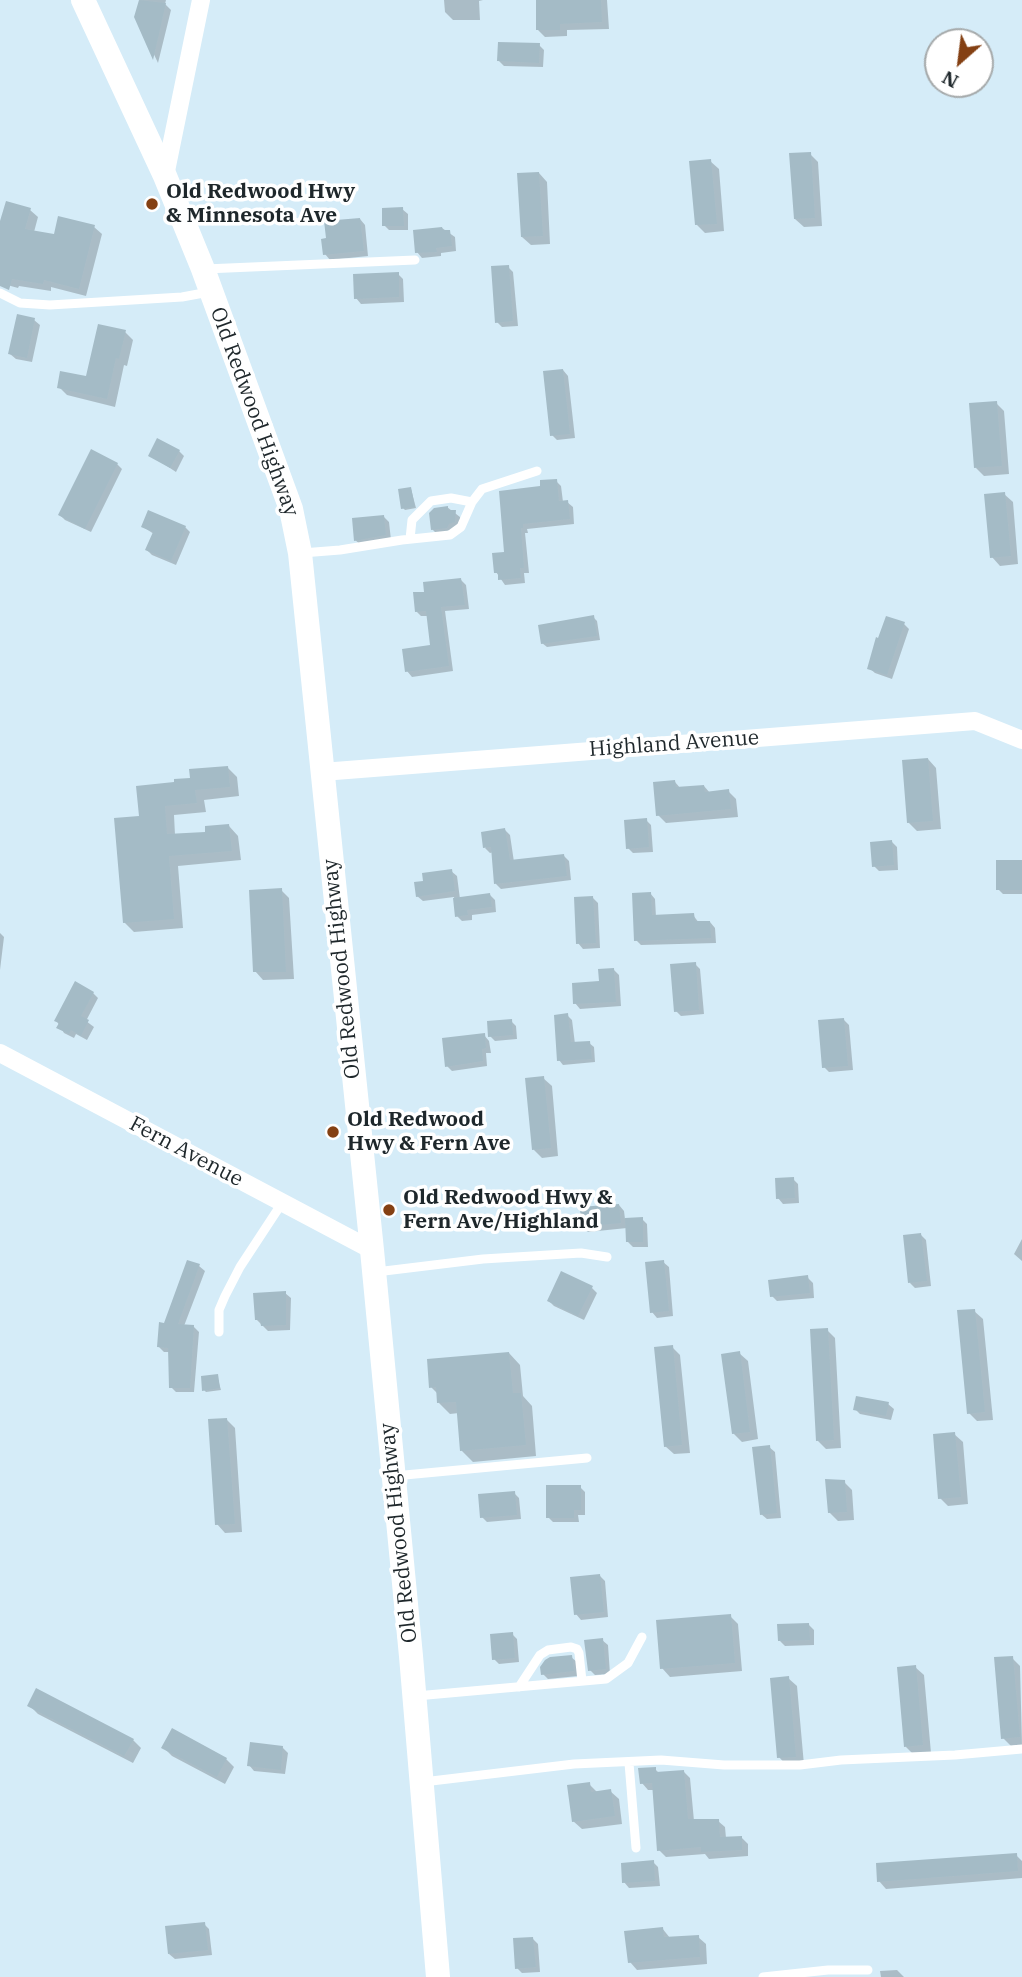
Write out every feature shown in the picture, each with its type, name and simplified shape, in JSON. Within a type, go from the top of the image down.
[{"type":"main road","name":"Old Redwood Highway","points":[[83,0],[165,176],[207,280],[287,498],[300,553],[373,1261],[415,1697],[438,1977]]},
{"type":"street","points":[[165,176],[201,0]]},
{"type":"street","name":"Highland Avenue","points":[[322,772],[975,721],[1022,740]]},
{"type":"street","name":"Fern Avenue","points":[[0,1053],[282,1203],[373,1261]]},
{"type":"lane","points":[[0,293],[20,303],[50,305],[182,297],[207,280],[415,260]]},
{"type":"lane","points":[[300,553],[450,535],[461,527],[472,502],[482,489],[537,471]]},
{"type":"lane","points":[[410,539],[412,520],[431,501],[458,498],[472,502]]},
{"type":"lane","points":[[219,1332],[219,1310],[225,1296],[240,1267],[282,1203]]},
{"type":"lane","points":[[373,1261],[483,1259],[581,1253],[607,1257]]},
{"type":"lane","points":[[393,1476],[587,1458]]},
{"type":"lane","points":[[415,1697],[607,1679],[628,1663],[642,1637]]},
{"type":"lane","points":[[519,1687],[540,1655],[548,1650],[571,1647],[579,1653],[582,1681]]},
{"type":"lane","points":[[422,1783],[574,1764],[661,1760],[724,1765],[800,1765],[1022,1749]]},
{"type":"lane","points":[[629,1763],[636,1848]]},
{"type":"lane","points":[[763,1977],[828,1970],[868,1970]]},
{"type":"building","points":[[139,0],[166,3],[153,60],[134,17]]},
{"type":"building","points":[[536,0],[601,0],[602,22],[560,24],[560,30],[536,30]]},
{"type":"building","points":[[498,42],[540,43],[539,63],[497,61]]},
{"type":"building","points":[[811,152],[815,218],[794,219],[789,153]]},
{"type":"building","points":[[711,159],[717,224],[695,225],[689,161]]},
{"type":"building","points":[[539,172],[543,236],[521,237],[517,173]]},
{"type":"building","points":[[6,201],[31,208],[25,229],[54,234],[58,216],[95,225],[79,289],[44,280],[43,284],[12,279],[9,290],[0,286],[0,221]]},
{"type":"building","points":[[403,207],[404,226],[382,226],[382,208]]},
{"type":"building","points":[[360,218],[364,251],[323,255],[321,239],[326,238],[324,221]]},
{"type":"building","points":[[442,227],[443,230],[450,230],[452,246],[436,248],[437,252],[415,253],[413,230]]},
{"type":"building","points":[[509,265],[513,321],[495,323],[491,266]]},
{"type":"building","points":[[399,272],[399,297],[354,299],[353,274]]},
{"type":"building","points":[[17,314],[35,318],[27,358],[8,354]]},
{"type":"building","points":[[98,324],[126,330],[119,359],[116,358],[107,399],[57,388],[60,371],[86,376]]},
{"type":"building","points":[[563,369],[570,434],[550,436],[543,371]]},
{"type":"building","points":[[997,401],[1002,466],[974,468],[969,403]]},
{"type":"building","points":[[157,438],[180,450],[170,468],[148,456]]},
{"type":"building","points":[[91,449],[118,463],[85,529],[58,515]]},
{"type":"building","points":[[557,479],[559,501],[568,500],[570,519],[523,524],[524,568],[520,568],[521,578],[498,580],[498,573],[494,573],[492,553],[504,552],[499,491],[540,486],[540,480]]},
{"type":"building","points":[[411,487],[415,507],[401,509],[398,489]]},
{"type":"building","points":[[1005,492],[1011,556],[990,558],[984,494]]},
{"type":"building","points":[[448,506],[448,510],[456,510],[455,522],[447,528],[431,530],[429,513],[434,508]]},
{"type":"building","points":[[148,510],[186,526],[171,561],[145,550],[153,532],[141,527]]},
{"type":"building","points":[[384,515],[386,535],[354,541],[352,518]]},
{"type":"building","points":[[461,578],[465,605],[441,607],[449,666],[405,672],[402,649],[430,645],[426,611],[415,612],[413,592],[424,592],[423,582]]},
{"type":"building","points":[[594,615],[597,636],[541,644],[538,625]]},
{"type":"building","points":[[886,616],[905,622],[887,675],[867,669],[876,637],[878,638]]},
{"type":"building","points":[[928,758],[933,821],[907,823],[902,760]]},
{"type":"building","points":[[228,766],[230,787],[195,790],[197,803],[165,806],[167,834],[205,832],[205,826],[229,824],[232,851],[169,856],[174,919],[123,923],[114,818],[139,816],[136,786],[190,778],[189,769]]},
{"type":"building","points":[[675,780],[676,787],[704,785],[705,792],[729,789],[731,809],[656,816],[653,782]]},
{"type":"building","points":[[647,818],[649,847],[626,849],[624,820]]},
{"type":"building","points":[[505,828],[510,860],[564,854],[567,876],[494,884],[491,847],[483,848],[481,832]]},
{"type":"building","points":[[892,840],[894,865],[872,867],[870,842]]},
{"type":"building","points":[[996,860],[1022,860],[1022,890],[996,890]]},
{"type":"building","points":[[452,869],[455,891],[416,897],[414,882],[423,881],[422,873]]},
{"type":"building","points":[[282,888],[286,972],[253,972],[249,890]]},
{"type":"building","points":[[651,892],[652,915],[694,913],[695,921],[710,921],[711,938],[634,941],[632,893]]},
{"type":"building","points":[[490,893],[492,907],[467,910],[468,915],[455,917],[453,898]]},
{"type":"building","points":[[593,896],[596,943],[576,944],[574,897]]},
{"type":"building","points":[[696,962],[699,1010],[674,1012],[670,964]]},
{"type":"building","points":[[614,968],[616,1002],[573,1004],[572,983],[599,981],[598,969]]},
{"type":"building","points":[[75,981],[94,992],[81,1016],[89,1020],[81,1036],[71,1030],[69,1034],[56,1028],[59,1023],[54,1021]]},
{"type":"building","points":[[568,1013],[571,1042],[590,1041],[592,1059],[557,1061],[554,1015]]},
{"type":"building","points":[[844,1018],[848,1066],[822,1068],[818,1020]]},
{"type":"building","points":[[512,1019],[513,1035],[488,1037],[487,1021]]},
{"type":"building","points":[[485,1033],[483,1061],[445,1067],[442,1038]]},
{"type":"building","points":[[544,1076],[551,1148],[532,1150],[525,1078]]},
{"type":"building","points":[[794,1177],[795,1198],[776,1199],[775,1178]]},
{"type":"building","points":[[619,1204],[621,1223],[581,1227],[580,1207]]},
{"type":"building","points":[[643,1217],[643,1242],[626,1242],[625,1218]]},
{"type":"building","points":[[921,1233],[927,1281],[908,1283],[903,1235]]},
{"type":"building","points":[[187,1260],[200,1264],[178,1324],[194,1325],[190,1388],[169,1388],[168,1348],[157,1347],[159,1322],[164,1323]]},
{"type":"building","points":[[664,1260],[669,1311],[650,1313],[645,1262]]},
{"type":"building","points":[[561,1271],[593,1286],[578,1316],[547,1301]]},
{"type":"building","points":[[808,1275],[810,1293],[770,1297],[768,1280]]},
{"type":"building","points":[[286,1291],[286,1325],[261,1326],[260,1320],[255,1320],[253,1293]]},
{"type":"building","points":[[975,1309],[985,1412],[967,1414],[957,1310]]},
{"type":"building","points":[[828,1328],[834,1440],[816,1441],[810,1329]]},
{"type":"building","points":[[673,1345],[682,1445],[664,1447],[654,1347]]},
{"type":"building","points":[[740,1351],[750,1432],[732,1434],[721,1354]]},
{"type":"building","points":[[509,1352],[513,1393],[521,1393],[526,1445],[460,1451],[456,1402],[437,1403],[436,1387],[429,1388],[427,1359]]},
{"type":"building","points":[[218,1374],[220,1388],[202,1391],[201,1376]]},
{"type":"building","points":[[856,1396],[889,1402],[886,1416],[853,1410]]},
{"type":"building","points":[[227,1418],[235,1524],[215,1525],[208,1419]]},
{"type":"building","points":[[955,1432],[961,1497],[938,1499],[933,1434]]},
{"type":"building","points":[[770,1445],[777,1513],[760,1515],[752,1447]]},
{"type":"building","points":[[825,1479],[845,1480],[847,1512],[828,1513]]},
{"type":"building","points":[[546,1485],[581,1485],[581,1510],[574,1510],[574,1518],[546,1518]]},
{"type":"building","points":[[515,1491],[517,1515],[480,1518],[478,1494]]},
{"type":"building","points":[[600,1574],[604,1612],[574,1615],[570,1577]]},
{"type":"building","points":[[731,1614],[735,1663],[660,1669],[656,1620]]},
{"type":"building","points":[[809,1623],[810,1640],[778,1641],[777,1624]]},
{"type":"building","points":[[513,1632],[515,1658],[492,1660],[490,1634]]},
{"type":"building","points":[[603,1638],[606,1669],[588,1671],[584,1640]]},
{"type":"building","points":[[572,1655],[574,1671],[541,1675],[540,1667],[545,1660]]},
{"type":"building","points":[[1013,1656],[1020,1737],[1001,1739],[994,1657]]},
{"type":"building","points":[[916,1665],[923,1745],[904,1747],[897,1667]]},
{"type":"building","points":[[789,1676],[796,1757],[777,1758],[770,1678]]},
{"type":"building","points":[[36,1688],[134,1739],[124,1756],[27,1706]]},
{"type":"building","points":[[172,1728],[227,1758],[217,1777],[161,1748]]},
{"type":"building","points":[[250,1742],[283,1746],[281,1770],[247,1766]]},
{"type":"building","points":[[656,1767],[656,1772],[684,1770],[688,1819],[719,1819],[720,1837],[742,1836],[742,1850],[701,1852],[701,1847],[657,1851],[652,1783],[640,1784],[638,1768]]},
{"type":"building","points":[[590,1782],[591,1792],[611,1789],[615,1816],[572,1822],[567,1785]]},
{"type":"building","points":[[1017,1853],[1018,1871],[877,1882],[876,1863]]},
{"type":"building","points":[[654,1860],[655,1881],[622,1883],[621,1863]]},
{"type":"building","points":[[205,1922],[208,1950],[168,1954],[165,1926]]},
{"type":"building","points":[[663,1927],[664,1937],[699,1935],[700,1957],[628,1963],[624,1931]]},
{"type":"building","points":[[533,1937],[536,1967],[515,1969],[513,1938]]},
{"type":"place","name":"Old Redwood Hwy & Minnesota Ave","points":[[152,204]]},
{"type":"place","name":"Old Redwood Hwy & Fern Ave","points":[[333,1132]]},
{"type":"place","name":"Old Redwood Hwy & Fern Ave/Highland","points":[[389,1210]]}]
